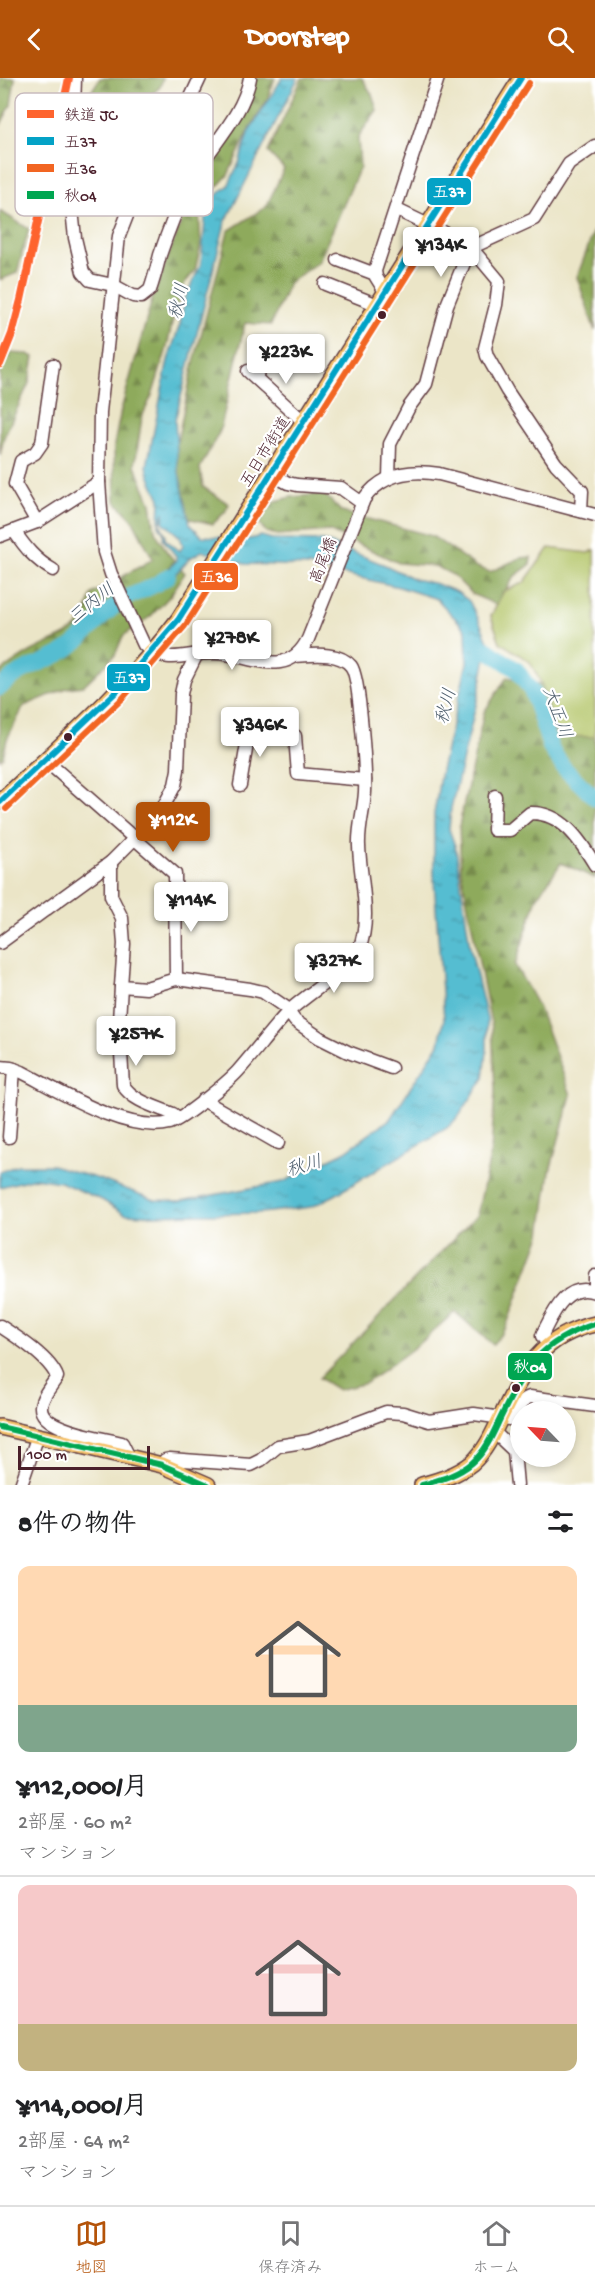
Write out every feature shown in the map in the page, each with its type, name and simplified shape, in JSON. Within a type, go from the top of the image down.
[{"type":"main road","name":"五日市街道","points":[[153,653],[188,604],[521,78]]},
{"type":"main road","points":[[0,802],[117,692],[153,653]]},
{"type":"main road","points":[[422,1485],[447,1478],[466,1468],[482,1452],[494,1432],[523,1373],[548,1345],[570,1332],[595,1324]]},
{"type":"main road","points":[[0,1427],[162,1466],[182,1479],[208,1485]]},
{"type":"street","points":[[74,93],[75,78]]},
{"type":"street","points":[[193,93],[200,78]]},
{"type":"street","points":[[213,145],[238,110],[248,89],[250,78]]},
{"type":"street","points":[[382,299],[375,274],[438,78]]},
{"type":"street","points":[[389,478],[390,444],[409,407],[426,384],[447,305],[466,258],[473,250],[496,235],[534,219],[569,164],[595,146]]},
{"type":"street","points":[[397,210],[468,244],[499,281],[496,305],[485,348],[487,356],[507,391],[556,464],[582,491],[581,511]]},
{"type":"street","points":[[73,216],[75,238],[85,277],[113,285],[133,296],[141,297],[150,290],[173,216]]},
{"type":"street","points":[[0,1067],[14,1069],[118,1119],[161,1124],[171,1122],[236,1073],[288,1013],[358,952],[363,936],[365,921],[358,843],[365,780],[362,726],[352,668],[339,658],[321,655],[295,656],[268,663],[221,653],[171,658],[153,653],[144,645],[114,580],[103,547],[99,482],[99,419],[118,243],[127,216]]},
{"type":"street","points":[[338,260],[375,274]]},
{"type":"street","points":[[325,284],[382,299]]},
{"type":"street","points":[[265,350],[252,374],[304,422]]},
{"type":"street","points":[[37,522],[15,484],[21,461],[35,453],[42,443],[53,365]]},
{"type":"street","points":[[271,474],[297,485],[341,488],[362,503],[372,489],[389,478],[413,471],[439,474],[595,515]]},
{"type":"street","points":[[0,536],[37,522],[99,482]]},
{"type":"street","name":"高尾橋","points":[[295,656],[306,644],[362,503]]},
{"type":"street","points":[[14,531],[31,555],[53,570]]},
{"type":"street","points":[[0,943],[111,862],[160,813],[175,785],[178,770],[181,694],[184,680],[197,654]]},
{"type":"street","points":[[240,785],[249,728],[295,736],[298,774],[365,780]]},
{"type":"street","points":[[45,760],[175,874],[176,979]]},
{"type":"street","points":[[495,796],[494,830],[510,830],[530,813],[543,813],[566,826],[577,837],[595,865]]},
{"type":"street","points":[[111,862],[111,896],[122,918],[124,944],[119,1021],[123,1085],[135,1097],[178,1118]]},
{"type":"street","points":[[121,986],[146,988],[176,979],[250,988],[263,992],[285,1007],[295,1021],[326,1041],[391,1068]]},
{"type":"street","points":[[9,1137],[14,1069]]},
{"type":"street","points":[[203,1100],[278,1143]]},
{"type":"street","points":[[595,1276],[595,1286]]},
{"type":"street","points":[[548,1345],[542,1336],[562,1300],[576,1290],[586,1289],[595,1292]]},
{"type":"street","points":[[0,1326],[40,1356],[55,1371],[57,1377],[41,1403],[45,1417],[65,1429],[122,1443],[129,1457]]},
{"type":"street","points":[[162,1466],[165,1460],[170,1459],[251,1465],[278,1446],[309,1441],[386,1412],[403,1413],[429,1421],[474,1414],[511,1418],[524,1399],[530,1396],[595,1406]]},
{"type":"street","points":[[494,1432],[514,1451],[517,1485]]},
{"type":"street","points":[[21,1485],[38,1435]]},
{"type":"green space","points":[[0,78],[15,78],[11,105],[0,126]]},
{"type":"green space","points":[[100,78],[163,78],[160,87],[153,93],[90,93]]},
{"type":"green space","points":[[255,78],[275,78],[267,100],[247,134],[228,175],[213,191],[213,156]]},
{"type":"green space","points":[[302,78],[362,78],[372,94],[377,110],[358,137],[360,167],[319,261],[289,283],[271,325],[245,323],[220,431],[200,468],[203,487],[229,504],[225,512],[213,524],[187,518],[173,461],[193,366],[228,231],[266,207],[284,169],[268,152]]},
{"type":"green space","points":[[0,211],[29,229],[17,273],[0,280]]},
{"type":"green space","points":[[183,216],[199,216],[201,244],[195,271],[184,284],[153,393],[142,417],[135,465],[151,503],[155,531],[167,552],[185,573],[170,596],[151,616],[123,636],[115,655],[83,686],[67,688],[24,706],[7,739],[3,757],[0,759],[0,672],[27,654],[73,630],[83,618],[92,594],[153,559],[132,519],[115,501],[114,445],[121,410],[152,300]]},
{"type":"green space","points":[[595,228],[595,331],[577,277]]},
{"type":"green space","points":[[8,353],[28,354],[34,357],[29,383],[4,437],[0,455],[0,372]]},
{"type":"green space","points":[[324,494],[342,512],[432,536],[477,567],[490,572],[520,558],[531,557],[530,565],[515,576],[505,591],[524,583],[549,548],[500,642],[491,616],[497,605],[472,594],[453,575],[435,566],[399,563],[329,531],[278,535],[266,532],[259,523],[273,502],[291,497]]},
{"type":"green space","points":[[549,548],[588,553],[595,550],[595,737],[557,736],[542,685],[530,662],[500,642],[491,616],[504,591],[524,583]]},
{"type":"green space","points":[[571,664],[595,669],[595,878],[561,863],[537,898],[515,965],[538,1006],[571,1095],[550,1171],[541,1234],[506,1327],[493,1345],[455,1312],[415,1347],[366,1383],[338,1390],[319,1378],[477,1215],[491,1152],[495,1091],[492,1028],[461,871],[459,826],[484,712],[507,677],[542,685]]},
{"type":"water","points":[[282,78],[298,78],[225,223],[175,420],[178,468],[190,524],[202,536],[250,539],[261,536],[275,540],[324,541],[414,579],[437,584],[457,592],[469,601],[489,643],[451,808],[449,829],[456,849],[470,947],[487,1019],[487,1051],[484,1078],[459,1116],[447,1128],[311,1207],[261,1213],[125,1214],[102,1200],[60,1182],[35,1178],[0,1187],[0,1172],[18,1165],[52,1165],[99,1179],[155,1200],[181,1201],[283,1182],[346,1151],[390,1119],[439,1044],[444,1019],[434,880],[434,814],[441,770],[467,663],[466,630],[437,599],[399,587],[309,566],[245,564],[202,551],[190,558],[166,584],[151,588],[176,561],[176,556],[163,539],[164,534],[159,525],[160,499],[147,466],[168,360],[180,324],[185,298],[201,264],[205,216],[213,216],[213,198],[228,186],[239,163],[248,133]],"holes":[[[164,512],[163,522],[180,537],[183,545],[180,551],[165,539],[166,535],[160,524]]]},
{"type":"waterway","name":"三内川","points":[[0,688],[21,672],[68,649],[120,602],[168,576]]},
{"type":"waterway","name":"大正川","points":[[480,645],[517,670],[532,692],[551,749],[564,768],[595,798]]},
{"type":"rail line","name":"JC","points":[[66,93],[69,78]]},
{"type":"rail line","name":"JC","points":[[0,364],[12,334],[21,300],[39,216]]},
{"type":"transit line","name":"五37","points":[[0,802],[116,692],[178,620],[521,78]]},
{"type":"transit line","name":"五36","points":[[6,809],[122,699],[185,626],[529,83]]},
{"type":"transit line","name":"秋04","points":[[422,1485],[455,1474],[472,1463],[488,1444],[516,1387],[535,1360],[560,1339],[595,1324]]},
{"type":"transit line","name":"秋04","points":[[0,1427],[162,1465],[208,1485]]},
{"type":"water label","name":"秋川","points":[[178,301]]},
{"type":"water label","name":"秋川","points":[[445,706]]},
{"type":"water label","name":"秋川","points":[[304,1165]]}]
